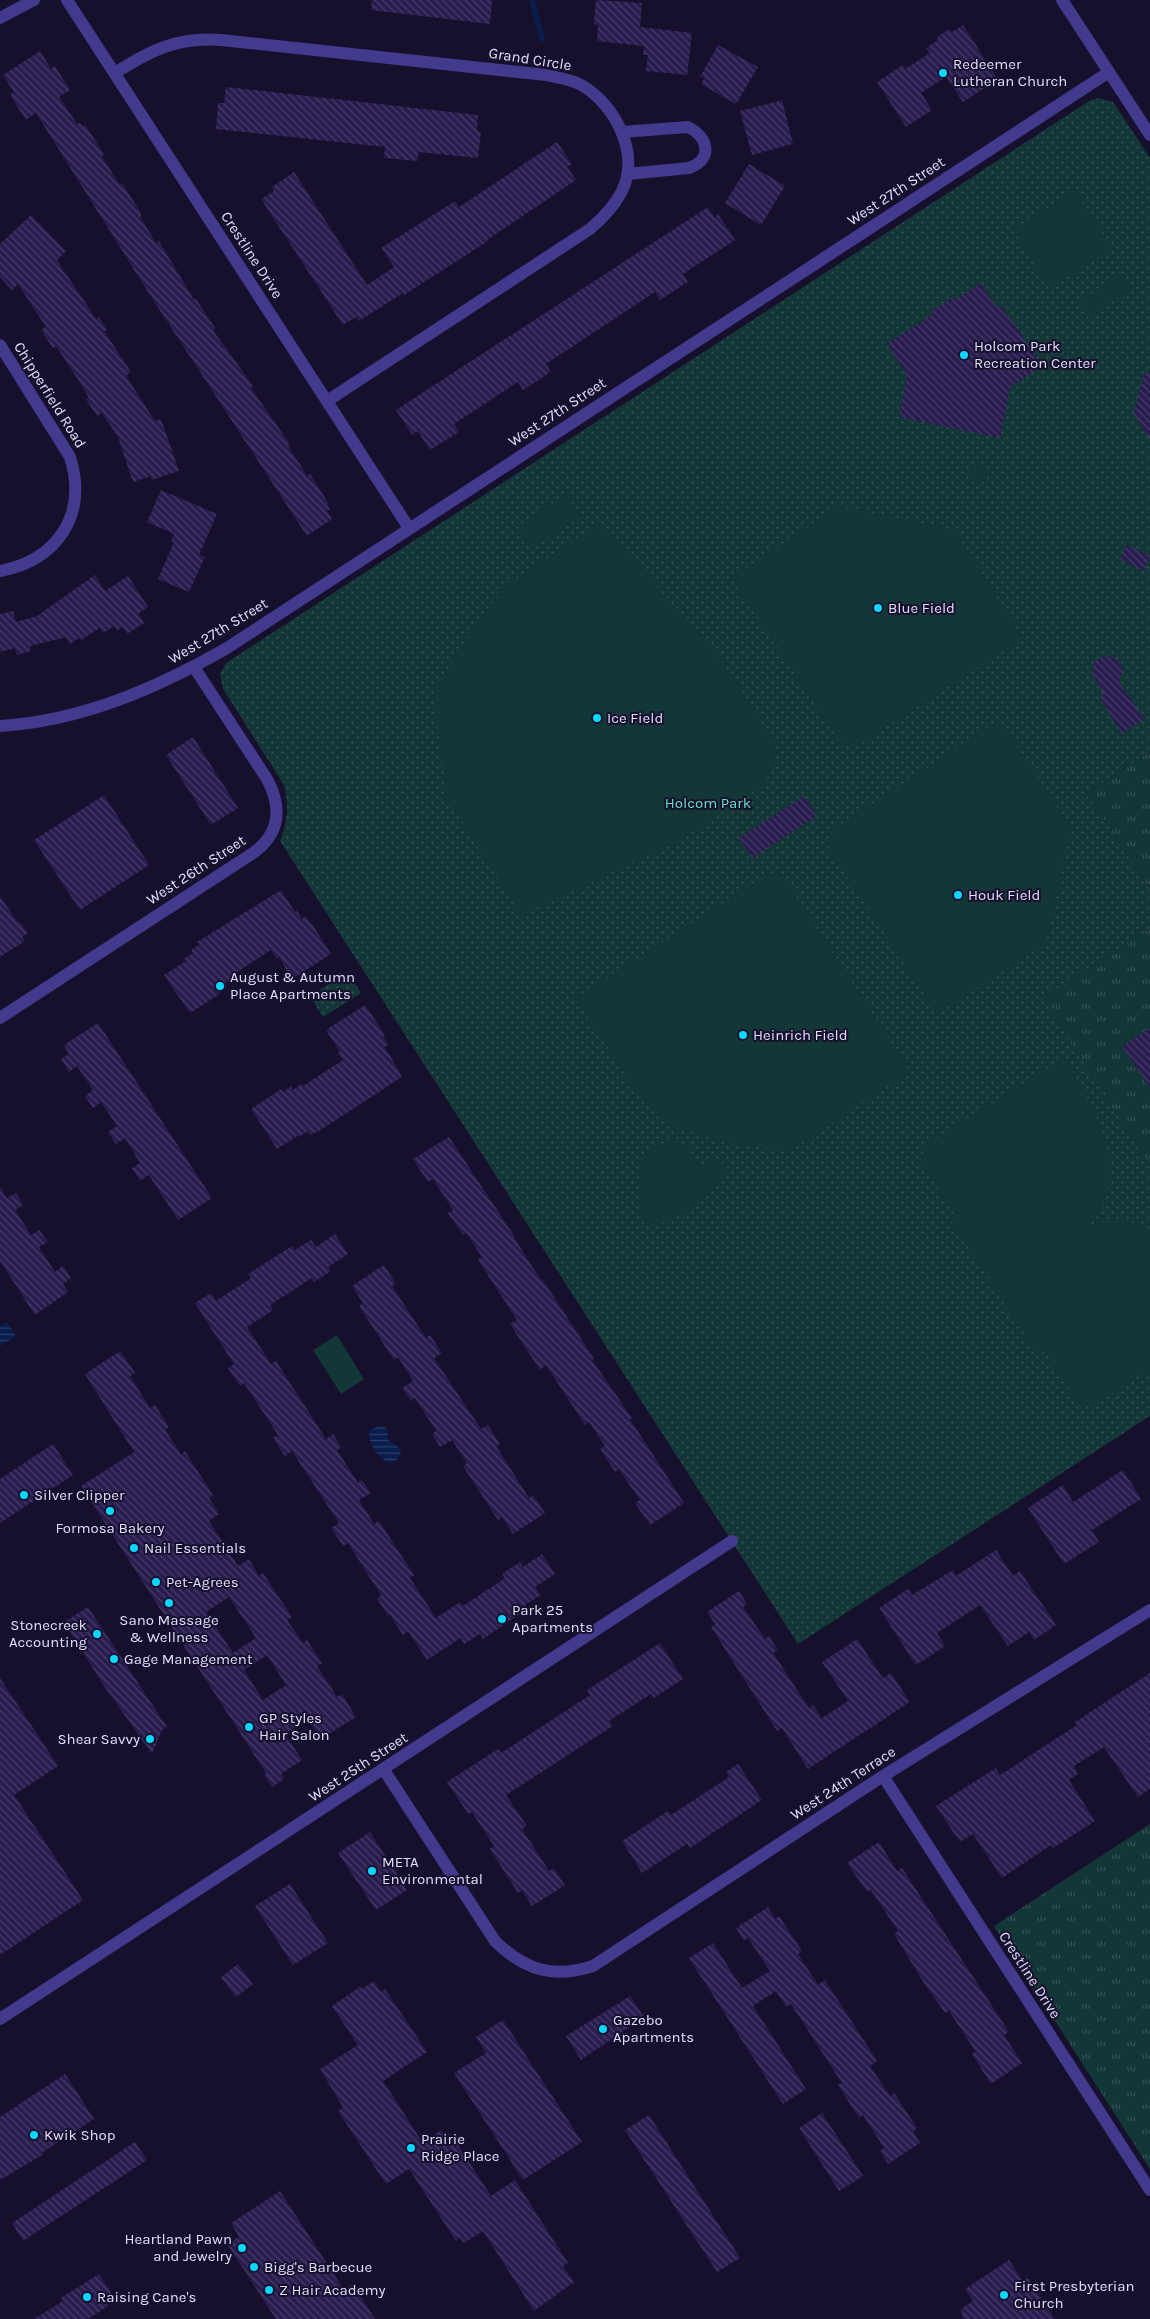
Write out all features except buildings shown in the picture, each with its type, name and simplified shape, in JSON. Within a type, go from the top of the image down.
[{"type":"street","points":[[0,18],[34,0]]},
{"type":"street","name":"Crestline Drive","points":[[67,0],[409,528]]},
{"type":"street","points":[[1062,0],[1150,135]]},
{"type":"street","name":"Grand Circle","points":[[115,73],[162,46],[201,38],[546,75],[582,85],[611,112],[622,132],[627,153],[628,174],[622,191],[609,212],[590,230],[327,401]]},
{"type":"street","name":"West 27th Street","points":[[0,726],[59,717],[104,705],[147,690],[227,648],[1108,72]]},
{"type":"street","points":[[622,132],[688,126],[697,131],[703,139],[705,148],[704,157],[698,165],[690,168],[628,174]]},
{"type":"street","name":"Chipperfield Road","points":[[0,346],[70,457],[76,476],[76,495],[73,512],[54,544],[40,556],[24,565],[0,572]]},
{"type":"street","name":"West 26th Street","points":[[0,1018],[261,847],[270,835],[276,822],[277,807],[275,793],[194,666]]},
{"type":"street","name":"West 25th Street","points":[[0,2019],[732,1541]]},
{"type":"street","name":"West 24th Terrace","points":[[384,1770],[496,1942],[520,1962],[551,1972],[576,1971],[593,1966],[883,1776],[1150,1610]]},
{"type":"street","name":"Crestline Drive","points":[[883,1776],[1150,2190]]},
{"type":"green space","name":"Holcom Park","points":[[1098,98],[1113,102],[1150,158],[1150,752],[1087,793],[1150,890],[1150,928],[1042,998],[1150,1166],[1150,1416],[798,1644],[280,841],[287,813],[284,785],[223,689],[220,674],[226,663],[1089,101]]},
{"type":"green space","points":[[1075,190],[1112,248],[1050,288],[1013,230]]},
{"type":"green space","points":[[1121,274],[1131,289],[1089,317],[1079,303]]},
{"type":"green space","points":[[978,463],[985,466],[988,473],[985,480],[978,483],[971,480],[968,473],[971,466]]},
{"type":"green space","points":[[566,494],[581,517],[532,548],[518,526]]},
{"type":"green space","name":"Blue Field","points":[[839,506],[954,530],[1023,638],[857,746],[840,743],[732,578]]},
{"type":"green space","name":"Ice Field","points":[[602,523],[724,664],[772,739],[775,755],[771,771],[763,785],[677,842],[521,915],[447,798],[434,697],[435,690],[481,616],[511,582]]},
{"type":"green space","name":"Houk Field","points":[[999,720],[1071,828],[1046,943],[937,1014],[828,847],[833,830]]},
{"type":"green space","points":[[1150,752],[1150,890],[1087,793]]},
{"type":"green space","name":"Heinrich Field","points":[[768,874],[783,876],[910,1072],[789,1151],[723,1142],[667,1124],[636,1092],[576,998]]},
{"type":"green space","points":[[1150,928],[1150,1166],[1041,998]]},
{"type":"green space","points":[[348,972],[361,993],[323,1017],[310,996]]},
{"type":"green space","points":[[1064,1058],[1099,1122],[1105,1139],[1108,1157],[1107,1192],[1101,1207],[1084,1228],[1102,1222],[1117,1220],[1150,1229],[1150,1377],[1145,1372],[1093,1406],[1078,1403],[1044,1351],[1038,1355],[949,1218],[954,1214],[921,1161],[925,1145]]},
{"type":"green space","points":[[674,1139],[692,1149],[689,1158],[705,1165],[711,1157],[728,1165],[723,1179],[689,1210],[665,1222],[645,1225],[640,1213],[639,1157],[657,1146]]},
{"type":"green space","points":[[337,1335],[364,1379],[341,1394],[313,1350]]},
{"type":"green space","points":[[1150,1824],[1150,2169],[994,1926]]},
{"type":"water","points":[[7,1322],[16,1336],[0,1346],[0,1327]]},
{"type":"water","points":[[382,1425],[387,1429],[388,1440],[401,1451],[397,1459],[392,1462],[381,1457],[371,1444],[370,1430]]},
{"type":"waterway","points":[[532,0],[542,39]]},
{"type":"place","name":"Redeemer Lutheran Church","points":[[943,73]]},
{"type":"place","name":"Holcom Park Recreation Center","points":[[964,355]]},
{"type":"place","name":"Blue Field","points":[[878,608]]},
{"type":"place","name":"Ice Field","points":[[597,718]]},
{"type":"place","name":"Houk Field","points":[[958,895]]},
{"type":"place","name":"August & Autumn Place Apartments","points":[[220,986]]},
{"type":"place","name":"Heinrich Field","points":[[743,1035]]},
{"type":"place","name":"Silver Clipper","points":[[24,1495]]},
{"type":"place","name":"Formosa Bakery","points":[[110,1511]]},
{"type":"place","name":"Nail Essentials","points":[[134,1548]]},
{"type":"place","name":"Pet-Agrees","points":[[156,1582]]},
{"type":"place","name":"Sano Massage & Wellness","points":[[169,1603]]},
{"type":"place","name":"Park 25 Apartments","points":[[502,1619]]},
{"type":"place","name":"Stonecreek Accounting","points":[[97,1634]]},
{"type":"place","name":"Gage Management","points":[[114,1659]]},
{"type":"place","name":"GP Styles Hair Salon","points":[[249,1727]]},
{"type":"place","name":"Shear Savvy","points":[[150,1739]]},
{"type":"place","name":"META Environmental","points":[[372,1871]]},
{"type":"place","name":"Gazebo Apartments","points":[[603,2029]]},
{"type":"place","name":"Kwik Shop","points":[[34,2135]]},
{"type":"place","name":"Prairie Ridge Place","points":[[411,2148]]},
{"type":"place","name":"Heartland Pawn and Jewelry","points":[[242,2248]]},
{"type":"place","name":"Bigg's Barbecue","points":[[254,2267]]},
{"type":"place","name":"Z Hair Academy","points":[[269,2290]]},
{"type":"place","name":"First Presbyterian Church","points":[[1004,2295]]},
{"type":"place","name":"Raising Cane's","points":[[87,2297]]}]
